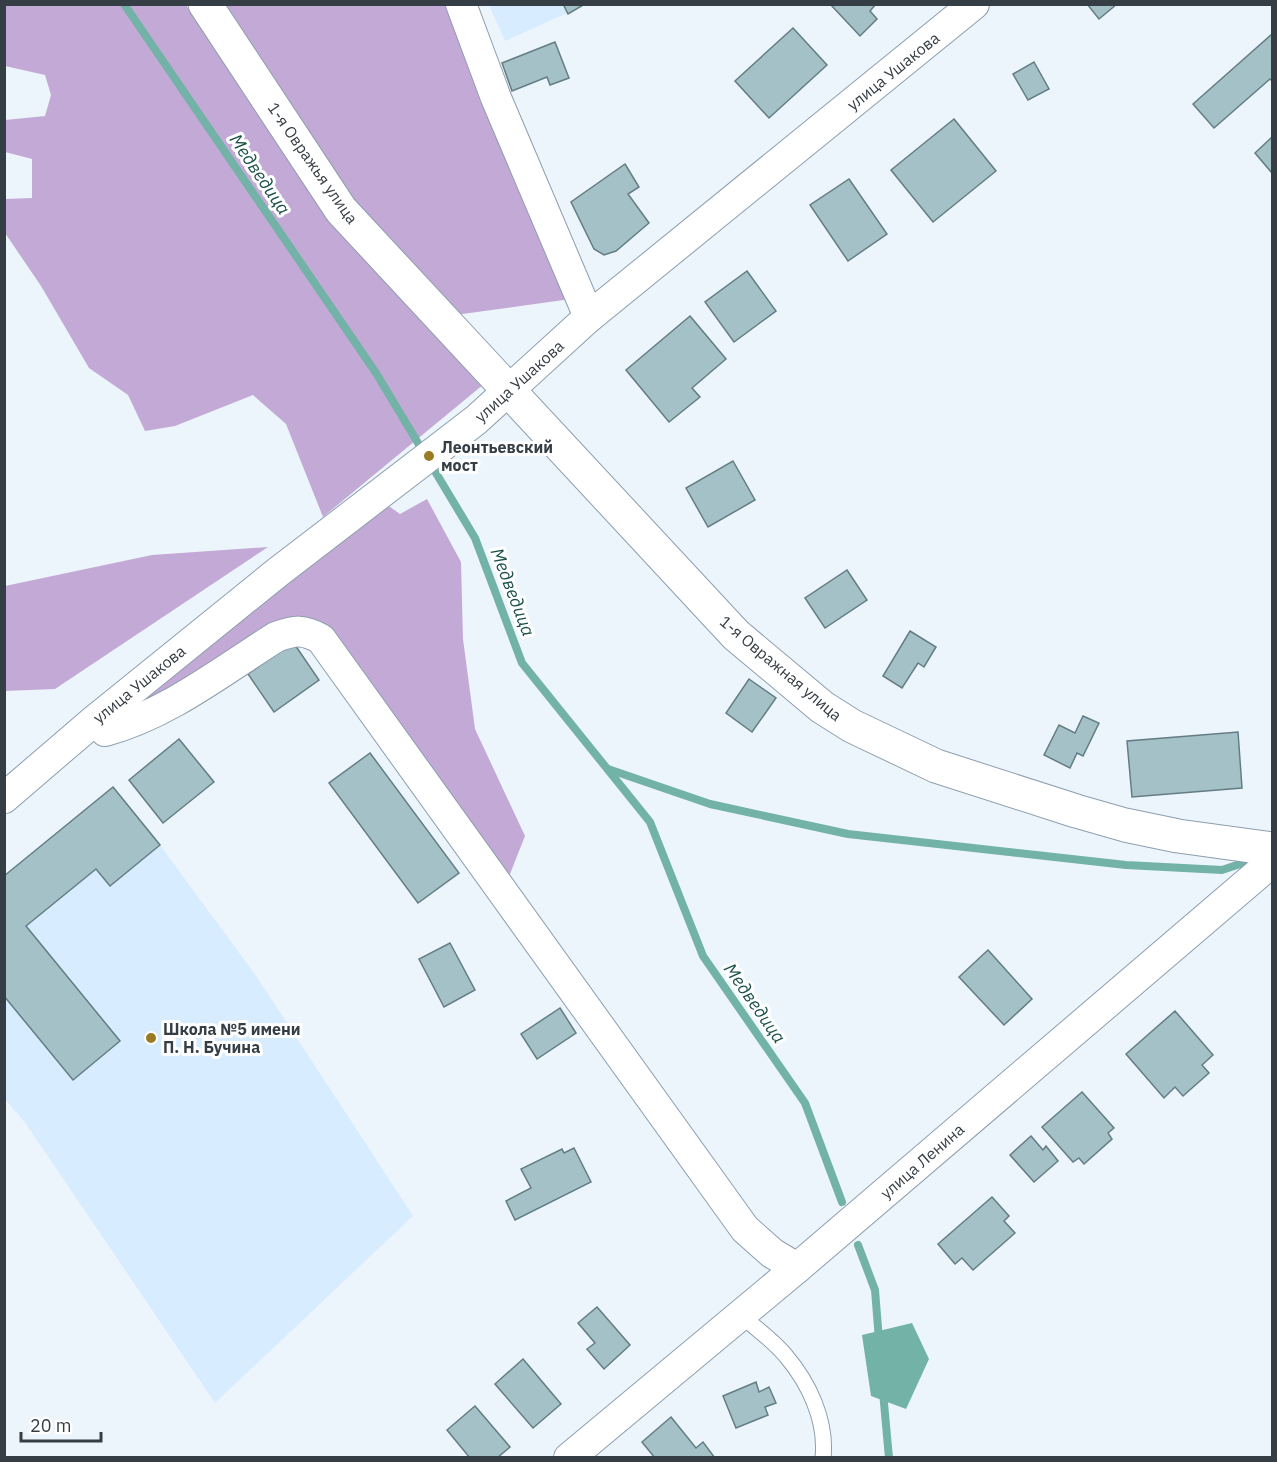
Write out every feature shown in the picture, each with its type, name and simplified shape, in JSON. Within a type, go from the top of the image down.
[{"type":"street","name":"1-я Овражья улица","points":[[205,4],[341,210],[509,390]]},
{"type":"street","points":[[460,4],[496,98],[589,317]]},
{"type":"street","name":"улица Ушакова","points":[[4,798],[95,720],[278,572],[476,420],[589,317],[974,4]]},
{"type":"street","name":"1-я Овражная улица","points":[[509,390],[736,635],[822,707],[852,726],[936,766],[1076,811],[1125,825],[1178,836],[1272,849]]},
{"type":"street","points":[[95,720],[105,731],[125,726],[159,710],[276,637],[295,630],[321,639],[745,1229],[772,1253],[797,1268]]},
{"type":"street","name":"улица Ленина","points":[[569,1458],[797,1268],[1272,862]]},
{"type":"lane","points":[[741,1315],[785,1355],[814,1398],[825,1445],[824,1458]]},
{"type":"shaded area","points":[[5,5],[186,5],[329,217],[484,384],[323,517],[286,424],[253,395],[175,426],[145,431],[128,395],[89,368],[41,286],[5,233],[5,199],[32,198],[32,159],[5,152],[5,120],[45,116],[51,95],[45,75],[5,66]]},
{"type":"shaded area","points":[[222,5],[451,5],[571,299],[455,315],[352,201]]},
{"type":"shaded area","points":[[489,5],[585,5],[505,41]]},
{"type":"shaded area","points":[[427,499],[461,562],[463,639],[475,729],[525,836],[506,884],[325,634],[115,720],[386,504],[400,514]]},
{"type":"shaded area","points":[[268,547],[55,689],[5,691],[5,586],[152,555]]},
{"type":"shaded area","name":"Школа №5 имени П. Н. Бучина","points":[[160,845],[257,977],[413,1216],[215,1403],[26,1124],[5,1099],[4,876]]},
{"type":"shaded area","points":[[912,1323],[929,1359],[906,1409],[871,1396],[862,1335]]},
{"type":"building","points":[[563,4],[585,4],[568,14]]},
{"type":"building","points":[[830,4],[876,4],[870,11],[877,19],[860,36]]},
{"type":"building","points":[[1087,4],[1117,4],[1099,19]]},
{"type":"building","points":[[793,28],[827,65],[769,118],[735,81]]},
{"type":"building","points":[[1272,34],[1272,81],[1270,79],[1214,128],[1193,104]]},
{"type":"building","points":[[555,42],[569,78],[550,85],[547,77],[512,91],[502,63]]},
{"type":"building","points":[[1034,62],[1049,89],[1028,100],[1013,74]]},
{"type":"building","points":[[954,119],[996,171],[933,222],[891,170]]},
{"type":"building","points":[[1272,137],[1272,173],[1255,153]]},
{"type":"building","points":[[625,164],[639,187],[628,194],[649,223],[616,251],[604,255],[594,249],[571,202]]},
{"type":"building","points":[[849,179],[887,234],[848,261],[810,205]]},
{"type":"building","points":[[747,271],[776,311],[734,342],[705,302]]},
{"type":"building","points":[[690,316],[726,359],[692,388],[700,397],[669,422],[626,370]]},
{"type":"building","points":[[733,461],[755,500],[708,527],[686,488]]},
{"type":"building","points":[[847,570],[867,600],[825,628],[805,598]]},
{"type":"building","points":[[910,631],[936,647],[924,667],[918,663],[902,688],[883,676]]},
{"type":"building","points":[[293,642],[319,680],[274,712],[248,674]]},
{"type":"building","points":[[749,679],[776,698],[752,732],[726,713]]},
{"type":"building","points":[[1083,716],[1099,723],[1083,756],[1077,753],[1070,768],[1044,755],[1059,725],[1075,733]]},
{"type":"building","points":[[1238,732],[1242,788],[1132,797],[1127,741]]},
{"type":"building","points":[[179,739],[214,782],[163,823],[129,780]]},
{"type":"building","points":[[370,753],[459,873],[418,903],[329,783]]},
{"type":"building","points":[[113,787],[160,845],[110,886],[96,869],[26,926],[120,1041],[73,1080],[4,996],[4,876]]},
{"type":"building","points":[[450,943],[475,990],[444,1007],[419,959]]},
{"type":"building","points":[[988,950],[1032,999],[1004,1025],[959,977]]},
{"type":"building","points":[[560,1008],[576,1033],[537,1059],[521,1034]]},
{"type":"building","points":[[1175,1011],[1213,1055],[1202,1065],[1209,1073],[1183,1096],[1175,1087],[1164,1098],[1126,1054]]},
{"type":"building","points":[[1082,1092],[1114,1128],[1108,1133],[1112,1139],[1084,1164],[1079,1158],[1073,1162],[1042,1127]]},
{"type":"building","points":[[1031,1136],[1043,1150],[1046,1146],[1058,1161],[1034,1182],[1010,1155]]},
{"type":"building","points":[[574,1148],[591,1182],[515,1220],[506,1201],[531,1188],[521,1169],[562,1149],[564,1153]]},
{"type":"building","points":[[992,1197],[1009,1216],[1004,1221],[1015,1233],[973,1270],[962,1258],[955,1264],[938,1244]]},
{"type":"building","points":[[597,1307],[630,1345],[604,1369],[587,1349],[595,1343],[578,1323]]},
{"type":"building","points":[[523,1359],[561,1404],[533,1428],[495,1384]]},
{"type":"building","points":[[756,1382],[759,1392],[769,1387],[776,1403],[765,1407],[768,1415],[736,1428],[723,1396]]},
{"type":"building","points":[[475,1406],[510,1447],[497,1458],[470,1458],[447,1430]]},
{"type":"building","points":[[671,1417],[696,1448],[703,1442],[715,1458],[655,1458],[642,1442]]},
{"type":"waterway","name":"Медведица","points":[[124,4],[376,373],[475,538],[522,663],[650,822],[703,956],[805,1103],[842,1202]]},
{"type":"waterway","points":[[608,769],[710,804],[848,834],[1126,865],[1222,870],[1252,860]]},
{"type":"waterway","name":"Медведица","points":[[858,1245],[875,1290],[879,1340]]},
{"type":"waterway","name":"Медведица","points":[[883,1392],[889,1458]]},
{"type":"place","name":"Леонтьевский мост","points":[[429,456]]},
{"type":"place","name":"Школа №5 имени П. Н. Бучина","points":[[151,1038]]}]
